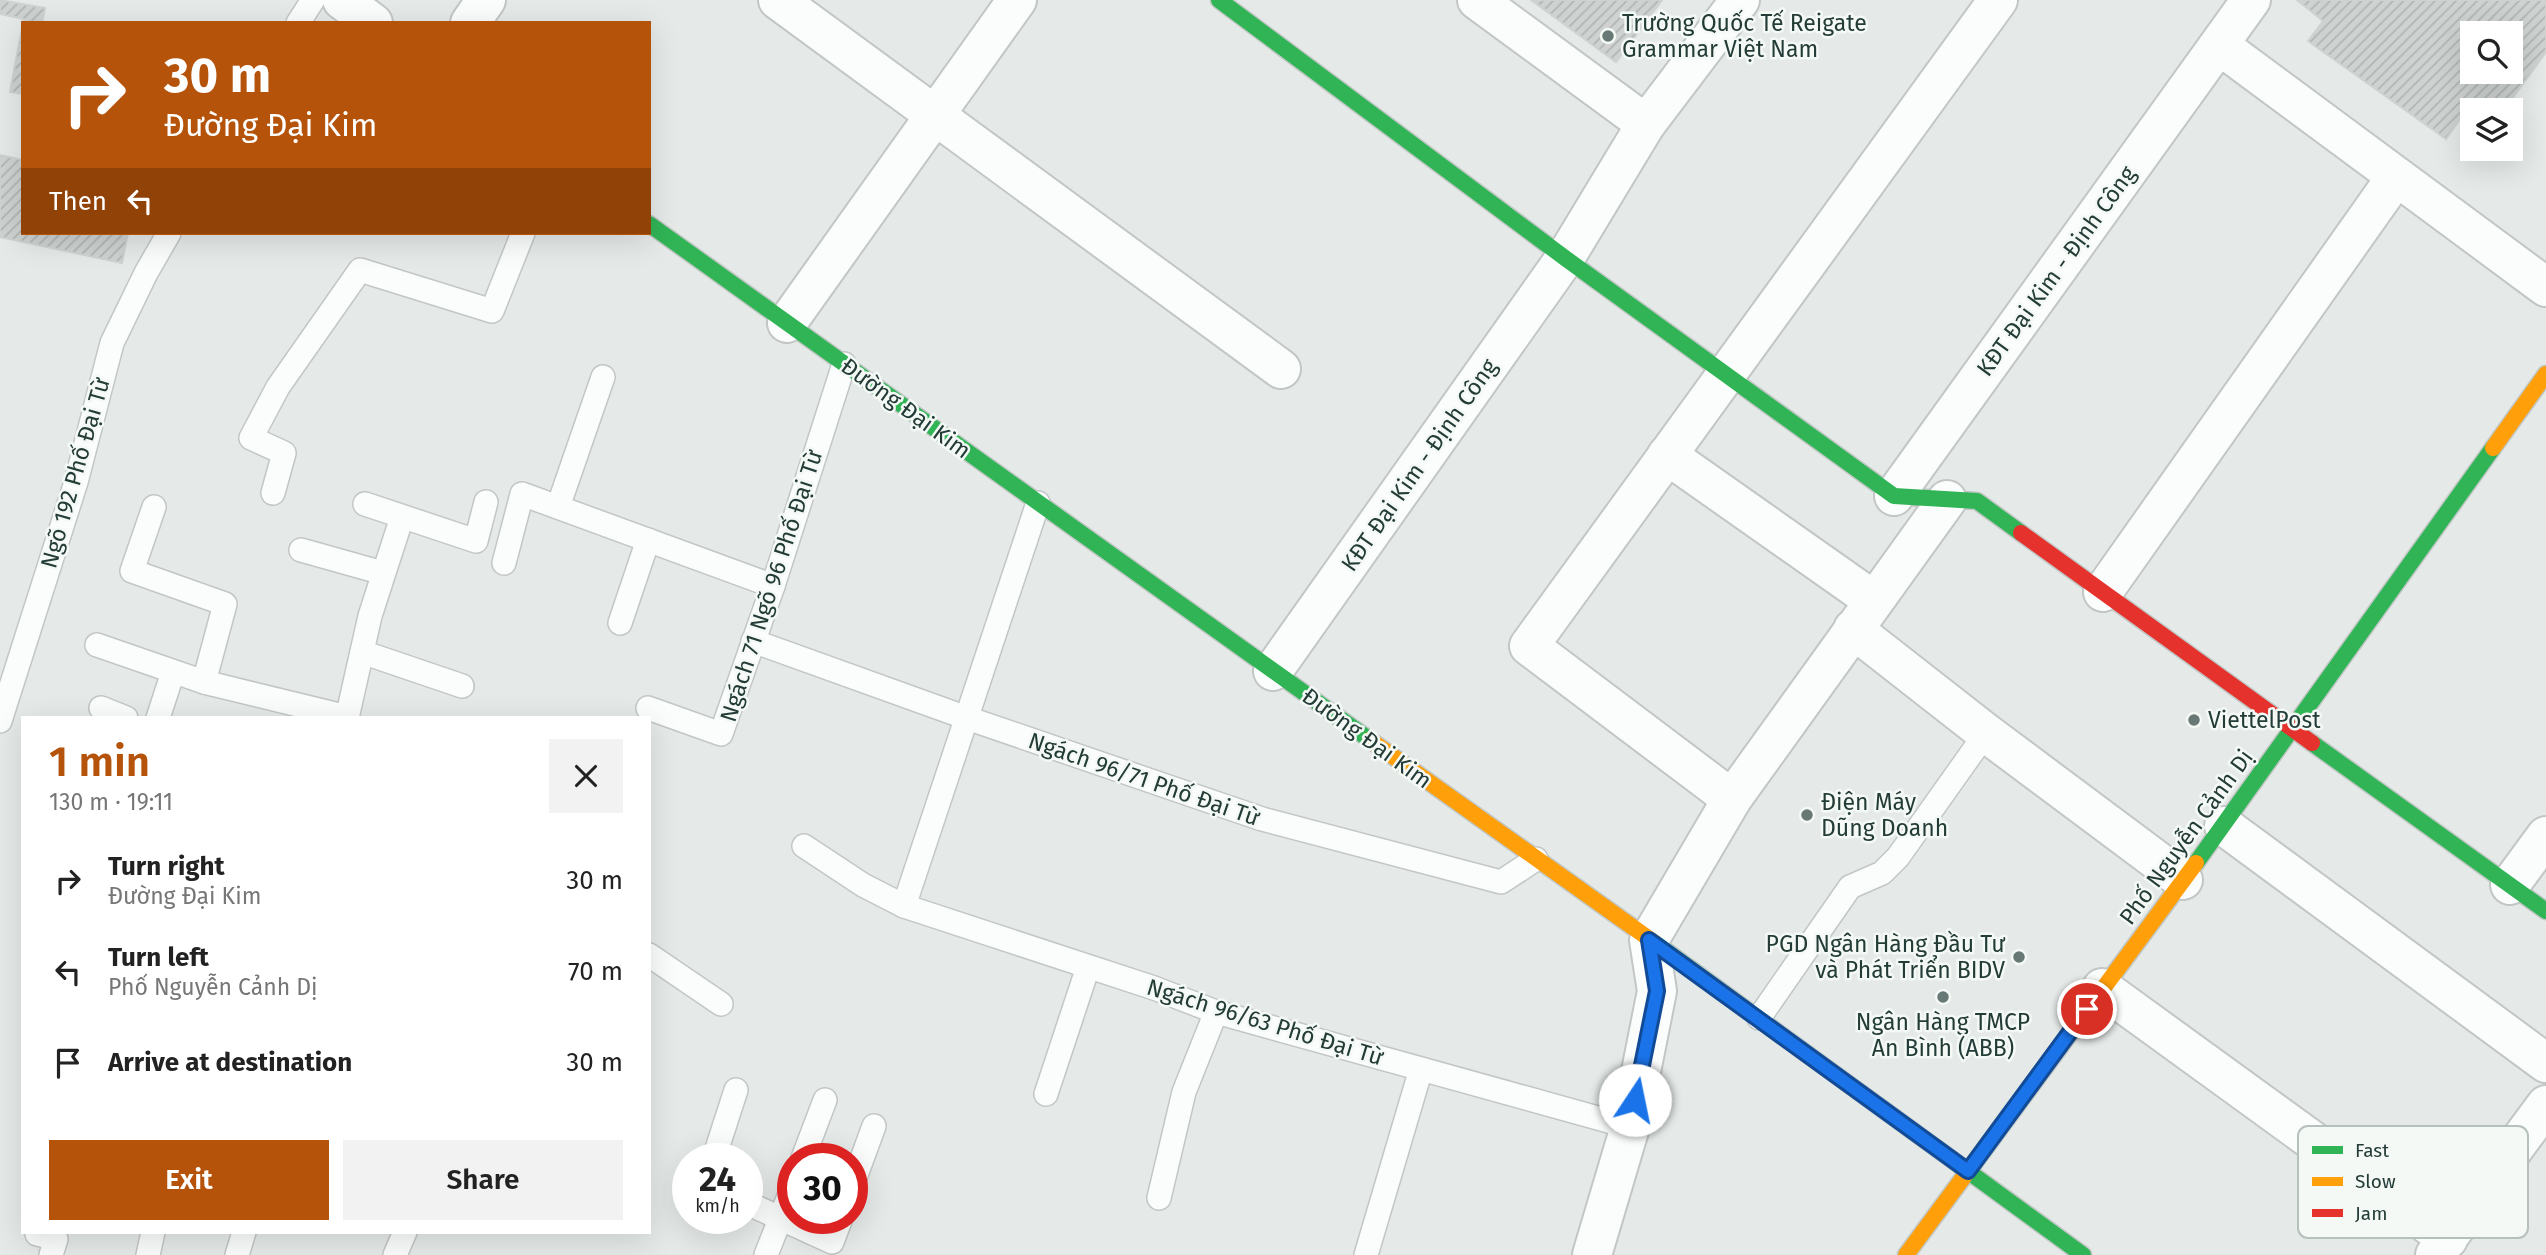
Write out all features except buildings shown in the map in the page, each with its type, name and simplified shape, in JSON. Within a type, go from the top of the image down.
[{"type":"street","points":[[342,0],[370,21]]},
{"type":"street","points":[[471,21],[486,0]]},
{"type":"street","points":[[778,0],[1281,369]]},
{"type":"street","points":[[787,323],[1017,0]]},
{"type":"street","points":[[1219,0],[1565,258],[1894,496],[1977,501],[2546,911]]},
{"type":"street","points":[[1477,0],[1646,124]]},
{"type":"street","name":"KĐT Đại Kim - Định Công","points":[[1273,671],[1565,258],[1646,124],[1740,0]]},
{"type":"street","points":[[1732,799],[1529,646],[1997,0]]},
{"type":"street","name":"KĐT Đại Kim - Định Công","points":[[1894,496],[2251,0]]},
{"type":"street","points":[[2219,45],[2546,288]]},
{"type":"street","points":[[2103,592],[2396,177]]},
{"type":"street","name":"Đường Đại Kim","points":[[651,225],[1759,1018],[2083,1255]]},
{"type":"street","name":"Phố Nguyễn Cảnh Dị","points":[[1906,1255],[2224,825],[2546,374]]},
{"type":"street","points":[[1667,455],[1863,615],[1986,733],[2183,880]]},
{"type":"street","points":[[1592,1255],[1630,1127],[1657,991],[1649,940],[1732,799],[1947,500]]},
{"type":"street","points":[[2224,825],[2546,1063]]},
{"type":"street","points":[[2510,885],[2546,836]]},
{"type":"street","points":[[2102,988],[2298,1138]]},
{"type":"street","points":[[2528,1129],[2546,1105]]},
{"type":"lane","points":[[299,21],[313,0]]},
{"type":"lane","name":"Ngõ 192 Phố Đại Từ","points":[[0,721],[76,482],[112,343],[168,235]]},
{"type":"lane","points":[[272,494],[284,453],[251,438],[278,387],[360,270],[492,311],[522,235]]},
{"type":"lane","name":"Ngách 71 Ngõ 96 Phố Đại Từ","points":[[648,708],[721,734],[773,586],[844,364]]},
{"type":"lane","points":[[558,507],[603,377]]},
{"type":"lane","points":[[504,563],[522,494],[773,586]]},
{"type":"lane","points":[[365,505],[476,541],[486,502]]},
{"type":"lane","points":[[904,906],[1038,503]]},
{"type":"lane","points":[[154,508],[132,571],[225,604],[204,682]]},
{"type":"lane","points":[[347,716],[370,616],[402,517]]},
{"type":"lane","points":[[620,622],[648,540]]},
{"type":"lane","points":[[301,550],[383,573]]},
{"type":"lane","name":"Ngách 96/71 Phố Đại Từ","points":[[753,641],[1262,820],[1501,882],[1536,859]]},
{"type":"lane","points":[[97,645],[204,682],[343,716]]},
{"type":"lane","points":[[362,652],[462,686]]},
{"type":"lane","points":[[159,716],[173,672]]},
{"type":"lane","points":[[101,708],[121,716]]},
{"type":"lane","points":[[1759,1018],[1850,887],[1882,873],[1898,857],[1986,733]]},
{"type":"lane","name":"Ngách 96/63 Phố Đại Từ","points":[[804,846],[863,885],[904,906],[1154,988],[1216,1012],[1630,1127]]},
{"type":"lane","points":[[651,957],[721,1004]]},
{"type":"lane","points":[[1046,1094],[1088,967]]},
{"type":"lane","points":[[1159,1198],[1184,1092],[1216,1012]]},
{"type":"lane","points":[[1366,1255],[1421,1069]]},
{"type":"lane","points":[[719,1143],[736,1090]]},
{"type":"lane","points":[[809,1143],[825,1100]]},
{"type":"lane","points":[[868,1143],[874,1126]]},
{"type":"lane","points":[[766,1255],[777,1228]]},
{"type":"lane","points":[[37,1234],[56,1239],[51,1255]]},
{"type":"lane","points":[[148,1255],[153,1234]]},
{"type":"lane","points":[[237,1255],[243,1234]]},
{"type":"lane","points":[[396,1255],[404,1234]]},
{"type":"lane","points":[[813,1234],[832,1242],[835,1234]]},
{"type":"traffic: fast","points":[[1219,0],[1565,258],[1894,496],[1977,501],[2021,533]]},
{"type":"traffic: fast","points":[[651,225],[1370,740]]},
{"type":"traffic: fast","points":[[2196,863],[2493,448]]},
{"type":"traffic: fast","points":[[2312,743],[2546,911]]},
{"type":"traffic: fast","points":[[1655,943],[2083,1255]]},
{"type":"traffic: slow","points":[[2493,448],[2546,374]]},
{"type":"traffic: slow","points":[[1370,740],[1655,943]]},
{"type":"traffic: slow","points":[[1906,1255],[2196,863]]},
{"type":"traffic: jam","points":[[2021,533],[2312,743]]},
{"type":"place","name":"Trường Quốc Tế Reigate Grammar Việt Nam","points":[[1608,36]]},
{"type":"place","name":"ViettelPost","points":[[2194,720]]},
{"type":"place","name":"Điện Máy Dũng Doanh","points":[[1807,815]]},
{"type":"place","name":"PGD Ngân Hàng Đầu Tư và Phát Triển BIDV","points":[[2019,957]]},
{"type":"place","name":"Ngân Hàng TMCP An Bình (ABB)","points":[[1943,997]]},
{"type":"route","points":[[1635,1100],[1657,991],[1649,940],[1968,1171],[2087,1009]]}]
